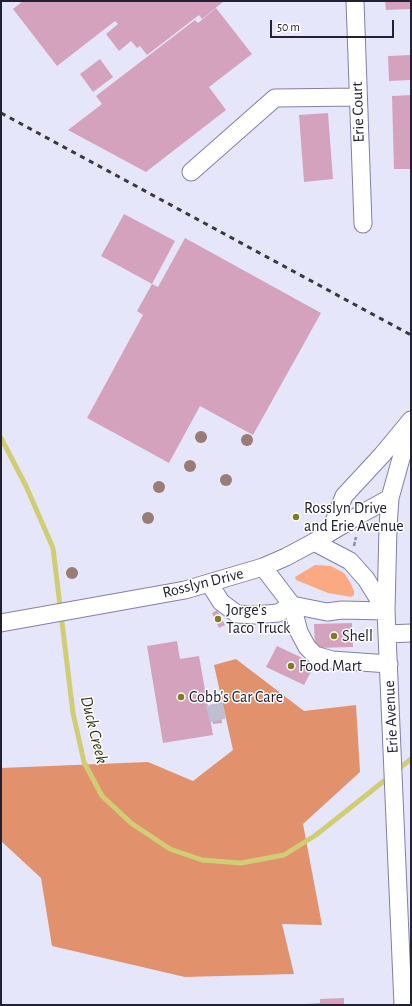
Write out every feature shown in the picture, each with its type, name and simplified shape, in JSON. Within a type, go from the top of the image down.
[{"type":"street","name":"Erie Court","points":[[355,1],[363,224]]},
{"type":"street","points":[[191,172],[275,98],[358,97]]},
{"type":"street","points":[[330,532],[344,496],[382,455],[411,420]]},
{"type":"street","name":"Erie Avenue","points":[[404,1005],[404,876],[394,798],[386,611],[390,498],[402,455],[411,432]]},
{"type":"street","name":"Rosslyn Drive","points":[[1,623],[185,590],[264,567],[314,542],[390,498]]},
{"type":"street","points":[[314,542],[350,561],[366,579],[386,611]]},
{"type":"street","points":[[264,567],[292,605],[299,632],[307,647],[315,655],[332,660],[389,664]]},
{"type":"street","points":[[209,583],[221,602],[237,614],[278,612],[292,605],[327,612],[342,610],[386,611]]},
{"type":"street","points":[[387,634],[411,633]]},
{"type":"shaded area","points":[[315,565],[331,566],[344,573],[350,582],[354,595],[351,597],[328,593],[296,580],[295,577]]},
{"type":"shaded area","points":[[236,659],[304,711],[356,705],[360,772],[303,824],[322,925],[282,924],[294,974],[185,977],[52,946],[41,878],[1,841],[1,768],[148,762],[193,781],[233,750],[214,665]]},
{"type":"building","points":[[23,1],[224,1],[202,19],[199,15],[147,55],[140,46],[137,48],[131,41],[119,51],[106,34],[118,24],[115,21],[57,66],[13,9]]},
{"type":"building","points":[[385,1],[411,1],[411,9],[386,10]]},
{"type":"building","points":[[216,8],[252,54],[209,87],[226,110],[146,172],[68,130],[102,104],[96,96],[195,20],[198,23]]},
{"type":"building","points":[[411,55],[411,80],[389,81],[388,56]]},
{"type":"building","points":[[100,59],[113,77],[93,92],[80,74]]},
{"type":"building","points":[[411,95],[411,169],[394,169],[392,96]]},
{"type":"building","points":[[328,113],[333,179],[304,182],[299,115]]},
{"type":"building","points":[[124,214],[175,241],[152,284],[101,256]]},
{"type":"building","points":[[185,238],[321,313],[253,435],[200,406],[169,463],[87,418],[143,315],[137,311],[152,284],[158,287]]},
{"type":"building","name":"Jorge's Taco Truck","points":[[217,610],[225,625],[219,628],[212,613]]},
{"type":"building","name":"Shell","points":[[352,623],[353,647],[315,648],[314,624]]},
{"type":"building","name":"Cobb's Car Care","points":[[177,641],[180,659],[199,656],[213,735],[163,743],[147,646]]},
{"type":"building","name":"Food Mart","points":[[277,646],[315,664],[304,685],[266,667]]},
{"type":"building","points":[[219,703],[222,723],[213,724],[210,705]]},
{"type":"building","points":[[344,998],[344,1005],[307,1005],[320,1003],[320,999]]},
{"type":"waterway","name":"Duck Creek","points":[[1,438],[26,486],[53,548],[73,713],[84,762],[102,796],[131,823],[170,849],[202,860],[241,863],[284,855],[316,835],[389,777]]},
{"type":"waterway","name":"Duck Creek","points":[[397,770],[411,759]]},
{"type":"tunnel","points":[[214,704],[219,723]]},
{"type":"railway","points":[[1,113],[411,335]]},
{"type":"place","name":"Rosslyn Drive and Erie Avenue","points":[[296,517]]},
{"type":"place","name":"Jorge's Taco Truck","points":[[218,619]]},
{"type":"place","name":"Shell","points":[[334,636]]},
{"type":"place","name":"Food Mart","points":[[291,666]]},
{"type":"place","name":"Cobb's Car Care","points":[[181,697]]}]
